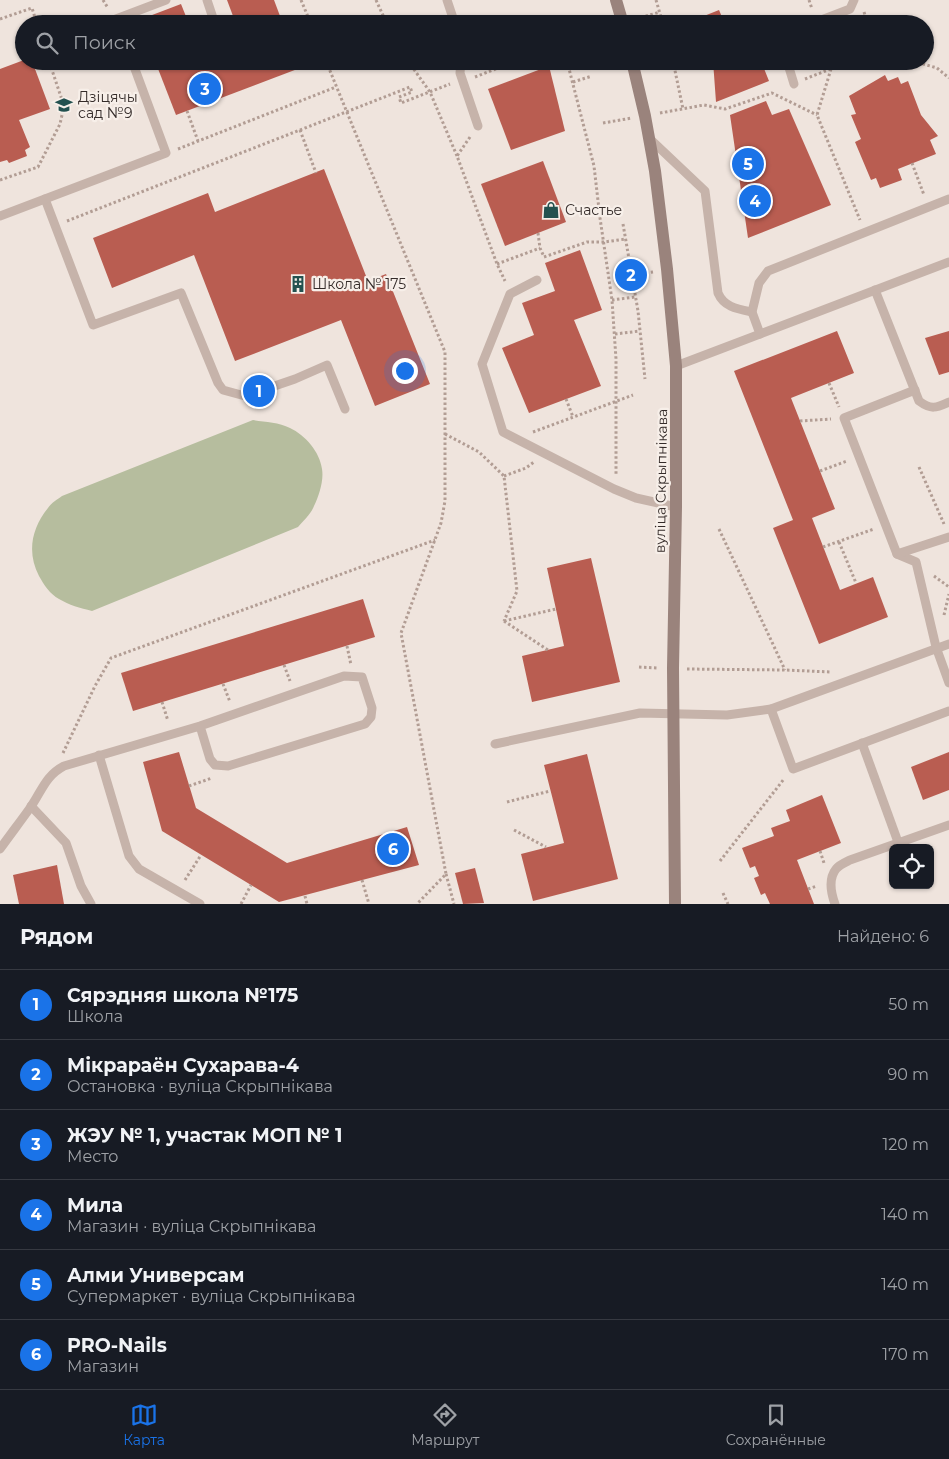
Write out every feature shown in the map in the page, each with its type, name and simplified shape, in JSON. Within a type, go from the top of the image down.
[{"type":"main road","points":[[616,0],[621,15]]},
{"type":"main road","name":"вуліца Скрыпнікава","points":[[634,70],[650,139],[655,171],[676,366],[673,668],[675,904]]},
{"type":"lane","points":[[127,15],[166,0]]},
{"type":"lane","points":[[207,0],[213,15]]},
{"type":"lane","points":[[447,0],[452,15]]},
{"type":"lane","points":[[834,15],[850,9],[854,0]]},
{"type":"lane","points":[[0,216],[166,154],[135,70]]},
{"type":"lane","points":[[460,70],[478,126]]},
{"type":"lane","points":[[790,70],[794,84]]},
{"type":"lane","points":[[650,139],[705,191],[718,293],[721,300],[735,308],[752,312]]},
{"type":"lane","points":[[45,199],[93,325],[181,293],[218,384],[223,390],[245,396],[295,379],[327,365],[345,409]]},
{"type":"lane","points":[[760,334],[752,312],[759,283],[768,271],[949,199]]},
{"type":"lane","points":[[676,366],[949,262]]},
{"type":"lane","points":[[537,280],[510,294],[482,364],[503,432],[614,489],[636,498],[676,507]]},
{"type":"lane","points":[[875,290],[920,401],[928,407],[938,407],[949,402]]},
{"type":"lane","points":[[915,390],[844,418],[897,554],[916,562],[936,647],[949,682]]},
{"type":"lane","points":[[897,554],[947,532]]},
{"type":"lane","points":[[495,744],[640,713],[727,715],[772,710],[870,674],[936,647],[949,644]]},
{"type":"lane","points":[[0,849],[31,806],[46,780],[54,771],[64,766],[200,726],[344,676],[362,678],[372,708],[371,716],[365,724],[228,766],[215,765],[210,759],[200,726]]},
{"type":"lane","points":[[772,710],[793,769],[949,711]]},
{"type":"lane","points":[[862,743],[898,842]]},
{"type":"lane","points":[[99,755],[129,856],[139,868],[200,904]]},
{"type":"lane","points":[[31,806],[66,843],[80,886],[90,904]]},
{"type":"lane","points":[[836,904],[832,894],[831,880],[836,868],[850,860],[949,825]]},
{"type":"path","points":[[301,0],[307,15]]},
{"type":"path","points":[[376,0],[383,15]]},
{"type":"path","points":[[656,0],[661,15]]},
{"type":"path","points":[[0,19],[32,8],[34,15]]},
{"type":"path","points":[[650,15],[660,12]]},
{"type":"path","points":[[934,67],[949,78]]},
{"type":"path","points":[[0,180],[38,167],[60,124],[64,106],[52,70]]},
{"type":"path","points":[[329,70],[445,352],[445,501],[441,524],[401,632],[446,874],[454,904]]},
{"type":"path","points":[[414,70],[430,92],[505,281]]},
{"type":"path","points":[[477,76],[493,70]]},
{"type":"path","points":[[570,70],[594,166],[612,300],[615,334],[616,479]]},
{"type":"path","points":[[675,70],[683,109]]},
{"type":"path","points":[[704,105],[725,109],[772,93],[829,70]]},
{"type":"path","points":[[831,70],[817,114],[865,232]]},
{"type":"path","points":[[573,82],[592,76]]},
{"type":"path","points":[[166,154],[336,87]]},
{"type":"path","points":[[55,226],[410,87],[412,92],[398,97],[401,103],[420,96]]},
{"type":"path","points":[[772,93],[817,114]]},
{"type":"path","points":[[186,111],[198,141]]},
{"type":"path","points":[[457,156],[478,126]]},
{"type":"path","points":[[300,130],[316,173]]},
{"type":"path","points":[[912,163],[929,207]]},
{"type":"path","points":[[623,224],[640,331],[645,379]]},
{"type":"path","points":[[538,233],[540,248],[544,257],[587,242],[626,239]]},
{"type":"path","points":[[497,264],[540,248]]},
{"type":"path","points":[[632,275],[667,269]]},
{"type":"path","points":[[612,300],[635,297]]},
{"type":"path","points":[[615,334],[640,331]]},
{"type":"path","points":[[800,421],[844,418],[829,383]]},
{"type":"path","points":[[516,438],[633,395]]},
{"type":"path","points":[[566,399],[573,417]]},
{"type":"path","points":[[445,434],[479,452],[504,476],[517,591],[504,621]]},
{"type":"path","points":[[504,476],[526,468],[544,453]]},
{"type":"path","points":[[820,472],[859,457]]},
{"type":"path","points":[[920,467],[947,532]]},
{"type":"path","points":[[823,547],[886,524]]},
{"type":"path","points":[[720,529],[785,670]]},
{"type":"path","points":[[54,771],[95,686],[111,658],[435,540]]},
{"type":"path","points":[[839,542],[856,583]]},
{"type":"path","points":[[504,621],[556,609]]},
{"type":"path","points":[[504,621],[548,650]]},
{"type":"path","points":[[639,668],[832,672]]},
{"type":"path","points":[[223,684],[234,714]]},
{"type":"path","points":[[162,702],[173,734]]},
{"type":"path","points":[[189,786],[211,779],[215,765]]},
{"type":"path","points":[[720,861],[793,769]]},
{"type":"path","points":[[507,802],[550,790]]},
{"type":"path","points":[[514,830],[546,847]]},
{"type":"path","points":[[178,891],[201,855]]},
{"type":"path","points":[[417,904],[446,874]]},
{"type":"path","points":[[362,880],[370,904]]},
{"type":"path","points":[[241,904],[252,886]]},
{"type":"path","points":[[723,893],[728,904]]},
{"type":"path","points":[[305,896],[307,904]]},
{"type":"green space","points":[[253,420],[281,424],[296,431],[315,450],[321,463],[322,483],[316,502],[311,512],[298,527],[92,611],[63,601],[48,589],[35,567],[32,550],[38,524],[49,506],[62,496]]},
{"type":"building","points":[[227,0],[274,0],[280,15],[233,15]]},
{"type":"building","points":[[181,4],[185,15],[152,15]]},
{"type":"building","points":[[719,10],[721,15],[706,15]]},
{"type":"building","points":[[15,63],[15,70],[35,70],[50,109],[19,120],[30,147],[25,150],[27,156],[9,163],[7,160],[0,162],[0,69]]},
{"type":"building","points":[[158,70],[295,70],[176,115]]},
{"type":"building","points":[[538,70],[550,70],[565,131],[511,150],[488,89]]},
{"type":"building","points":[[714,70],[765,70],[769,81],[716,102]]},
{"type":"building","points":[[885,75],[888,81],[898,77],[901,84],[908,81],[921,115],[938,136],[930,140],[936,154],[898,169],[902,180],[880,188],[876,178],[871,180],[855,142],[861,139],[851,115],[856,114],[849,96]]},
{"type":"building","points":[[766,101],[772,115],[789,109],[831,205],[748,238],[730,115]]},
{"type":"building","points":[[543,161],[566,222],[505,246],[481,184]]},
{"type":"building","name":"Школа № 175","points":[[324,169],[368,281],[386,274],[430,384],[375,406],[341,320],[235,361],[194,255],[112,288],[93,238],[208,193],[215,212]]},
{"type":"building","points":[[580,250],[602,310],[574,320],[601,386],[529,413],[502,348],[534,335],[522,303],[555,291],[545,263]]},
{"type":"building","points":[[837,331],[854,373],[791,398],[835,509],[812,518],[840,590],[873,577],[888,617],[819,644],[773,528],[793,520],[734,371]]},
{"type":"building","points":[[949,331],[949,372],[939,375],[925,338]]},
{"type":"building","points":[[591,558],[620,682],[532,702],[522,656],[564,646],[547,568]]},
{"type":"building","points":[[363,599],[375,637],[133,711],[121,673]]},
{"type":"building","points":[[179,752],[196,808],[287,863],[407,827],[419,865],[279,902],[162,831],[143,762]]},
{"type":"building","points":[[949,752],[949,790],[923,800],[911,767]]},
{"type":"building","points":[[587,754],[618,879],[533,901],[521,854],[564,843],[544,765]]},
{"type":"building","points":[[822,795],[841,843],[797,860],[814,904],[770,904],[765,893],[761,895],[754,878],[759,876],[755,866],[750,868],[742,848],[774,836],[771,828],[790,821],[786,810]]},
{"type":"building","points":[[57,865],[64,904],[19,904],[13,875]]},
{"type":"building","points":[[475,868],[484,903],[463,904],[455,873]]},
{"type":"place","name":"ЖЭУ № 1, участак МОП № 1","points":[[205,89]]},
{"type":"place","name":"Дзіцячы сад №9","points":[[64,105]]},
{"type":"place","name":"Алми Универсам","points":[[748,164]]},
{"type":"place","name":"Мила","points":[[755,201]]},
{"type":"place","name":"Счастье","points":[[551,210]]},
{"type":"place","name":"Мікрараён Сухарава-4","points":[[631,275]]},
{"type":"place","name":"Школа № 175","points":[[298,284]]},
{"type":"place","name":"Сярэдняя школа №175","points":[[259,391]]},
{"type":"place","name":"PRO-Nails","points":[[393,849]]}]
